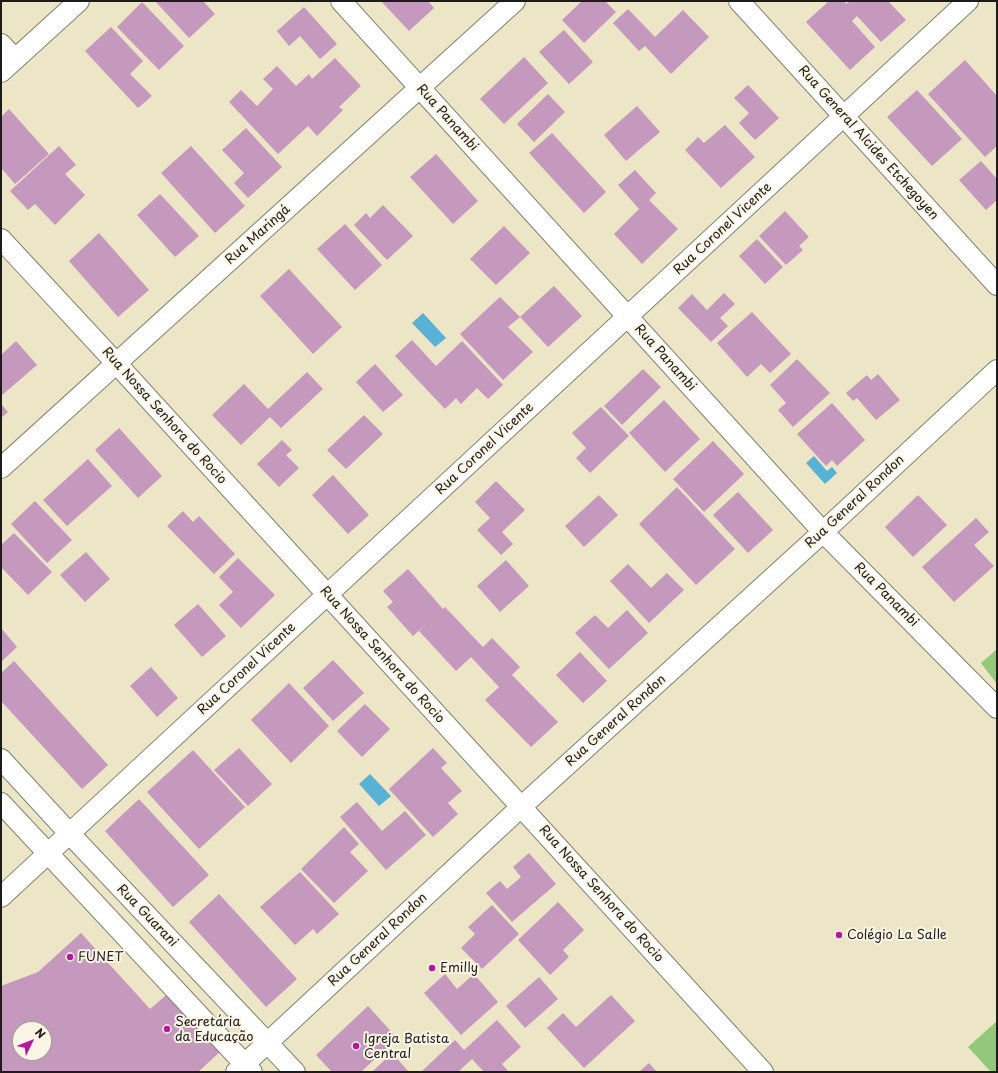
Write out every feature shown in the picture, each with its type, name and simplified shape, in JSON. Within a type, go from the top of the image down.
[{"type":"street","points":[[1,44],[8,65],[79,1]]},
{"type":"street","name":"Rua Panambi","points":[[341,1],[823,532],[997,708]]},
{"type":"street","name":"Rua Maringá","points":[[1,468],[515,1]]},
{"type":"street","name":"Rua General Alcides Etchegoyen","points":[[739,1],[997,285]]},
{"type":"street","name":"Rua Coronel Vicente","points":[[1,897],[968,1]]},
{"type":"street","name":"Rua Nossa Senhora do Rocio","points":[[1,239],[763,1072]]},
{"type":"street","name":"Rua General Rondon","points":[[244,1069],[268,1042],[997,370]]},
{"type":"street","name":"Rua Guarani","points":[[1,759],[295,1072]]},
{"type":"street","points":[[1,803],[244,1069]]},
{"type":"green space","points":[[997,649],[997,684],[981,663]]},
{"type":"green space","points":[[997,1021],[997,1072],[991,1072],[968,1047]]},
{"type":"water","points":[[423,313],[446,338],[435,347],[412,323]]},
{"type":"water","points":[[814,456],[827,471],[832,467],[837,473],[825,484],[806,463]]},
{"type":"water","points":[[370,774],[391,796],[379,806],[359,784]]},
{"type":"building","points":[[155,1],[203,1],[215,14],[189,38]]},
{"type":"building","points":[[381,1],[428,1],[434,8],[409,31]]},
{"type":"building","points":[[582,1],[605,1],[616,12],[584,43],[562,20]]},
{"type":"building","points":[[829,1],[844,1],[846,4],[850,1],[888,1],[906,20],[881,42],[857,16],[852,21],[875,47],[850,70],[806,22]]},
{"type":"building","points":[[142,2],[184,46],[159,70],[117,27]]},
{"type":"building","points":[[304,7],[337,44],[320,59],[300,36],[289,46],[277,31]]},
{"type":"building","points":[[628,9],[655,37],[683,10],[709,37],[671,74],[645,46],[639,51],[613,23]]},
{"type":"building","points":[[111,27],[143,61],[130,74],[152,96],[138,108],[85,51]]},
{"type":"building","points":[[564,30],[593,62],[569,84],[539,52]]},
{"type":"building","points":[[524,57],[548,83],[504,124],[480,99]]},
{"type":"building","points":[[335,58],[361,86],[339,107],[343,110],[317,136],[308,126],[278,154],[229,102],[241,90],[257,106],[273,89],[263,79],[277,66],[296,86],[309,74],[312,79]]},
{"type":"building","points":[[965,60],[997,96],[997,146],[985,157],[928,94]]},
{"type":"building","points":[[748,85],[779,118],[755,140],[739,123],[749,113],[734,98]]},
{"type":"building","points":[[917,90],[962,139],[932,166],[887,117]]},
{"type":"building","points":[[548,94],[565,112],[534,142],[517,124]]},
{"type":"building","points":[[637,106],[660,132],[626,161],[604,135]]},
{"type":"building","points":[[9,109],[49,154],[15,184],[1,168],[1,117]]},
{"type":"building","points":[[725,125],[755,157],[721,188],[685,150],[698,137],[704,143]]},
{"type":"building","points":[[246,128],[282,167],[248,198],[234,183],[244,173],[222,150]]},
{"type":"building","points":[[552,133],[606,192],[584,213],[529,153]]},
{"type":"building","points":[[59,146],[76,165],[65,174],[85,195],[55,225],[35,204],[28,210],[10,191]]},
{"type":"building","points":[[191,146],[245,206],[215,233],[161,173]]},
{"type":"building","points":[[436,154],[478,201],[453,224],[410,177]]},
{"type":"building","points":[[981,161],[997,179],[997,200],[986,210],[959,180]]},
{"type":"building","points":[[635,170],[656,193],[649,200],[678,229],[642,264],[614,234],[639,209],[618,185]]},
{"type":"building","points":[[160,194],[199,236],[175,257],[137,215]]},
{"type":"building","points":[[383,205],[413,236],[387,260],[354,225],[366,213],[370,218]]},
{"type":"building","points":[[785,211],[809,237],[799,246],[803,250],[786,265],[759,236]]},
{"type":"building","points":[[345,224],[382,265],[355,290],[317,249]]},
{"type":"building","points":[[504,226],[530,253],[496,285],[470,259]]},
{"type":"building","points":[[99,233],[149,290],[118,317],[69,261]]},
{"type":"building","points":[[757,239],[783,267],[765,284],[739,256]]},
{"type":"building","points":[[289,269],[342,327],[313,354],[260,296]]},
{"type":"building","points":[[554,286],[582,316],[548,347],[520,317]]},
{"type":"building","points":[[724,293],[735,304],[720,318],[728,326],[711,342],[678,308],[692,294],[707,310]]},
{"type":"building","points":[[500,297],[520,317],[508,327],[533,352],[503,380],[460,334]]},
{"type":"building","points":[[752,312],[791,354],[770,373],[761,364],[747,377],[717,343]]},
{"type":"building","points":[[412,340],[436,366],[462,341],[503,385],[488,399],[477,388],[461,404],[456,398],[445,409],[395,356]]},
{"type":"building","points":[[16,341],[37,365],[1,396],[1,355]]},
{"type":"building","points":[[797,359],[830,393],[793,427],[778,410],[786,403],[770,385]]},
{"type":"building","points":[[375,364],[403,395],[383,412],[356,382]]},
{"type":"building","points":[[643,369],[661,387],[622,425],[604,406]]},
{"type":"building","points":[[307,372],[323,389],[281,428],[270,417],[241,445],[212,415],[244,384],[268,409]]},
{"type":"building","points":[[878,374],[900,400],[876,420],[857,398],[853,401],[846,393],[867,375],[871,380]]},
{"type":"building","points":[[664,400],[700,439],[665,472],[629,433]]},
{"type":"building","points":[[832,403],[865,440],[837,466],[832,460],[826,466],[797,434]]},
{"type":"building","points":[[1,404],[8,412],[1,418]]},
{"type":"building","points":[[601,407],[629,436],[590,473],[576,458],[586,448],[572,433]]},
{"type":"building","points":[[364,415],[383,434],[346,469],[327,450]]},
{"type":"building","points":[[119,428],[162,476],[138,498],[95,450]]},
{"type":"building","points":[[282,440],[292,450],[286,455],[299,468],[279,487],[257,464]]},
{"type":"building","points":[[713,441],[744,474],[704,512],[673,479]]},
{"type":"building","points":[[88,459],[112,486],[67,526],[43,500]]},
{"type":"building","points":[[333,475],[369,515],[348,534],[312,495]]},
{"type":"building","points":[[496,481],[525,510],[502,532],[513,544],[501,555],[477,530],[490,518],[475,502]]},
{"type":"building","points":[[677,487],[735,549],[696,585],[639,524]]},
{"type":"building","points":[[738,492],[773,530],[748,553],[713,515]]},
{"type":"building","points":[[599,495],[618,515],[584,547],[565,526]]},
{"type":"building","points":[[918,495],[947,525],[913,557],[885,527]]},
{"type":"building","points":[[35,501],[72,540],[47,563],[11,524]]},
{"type":"building","points":[[183,511],[193,522],[199,516],[235,554],[214,574],[167,526]]},
{"type":"building","points":[[976,518],[989,532],[974,545],[994,566],[954,602],[922,567]]},
{"type":"building","points":[[14,533],[52,572],[28,595],[1,567],[1,545]]},
{"type":"building","points":[[86,552],[110,579],[85,602],[60,575]]},
{"type":"building","points":[[238,558],[275,595],[241,628],[219,605],[233,592],[219,577]]},
{"type":"building","points":[[506,560],[529,586],[500,612],[477,586]]},
{"type":"building","points":[[628,564],[651,588],[667,573],[684,590],[649,623],[610,581]]},
{"type":"building","points":[[408,569],[443,609],[445,607],[483,647],[492,638],[520,667],[512,675],[558,722],[531,747],[485,700],[499,687],[471,657],[456,671],[419,631],[426,624],[413,636],[387,607],[393,602],[383,591]]},
{"type":"building","points":[[198,604],[226,636],[202,657],[174,625]]},
{"type":"building","points":[[627,610],[648,633],[609,669],[575,633],[595,615],[608,628]]},
{"type":"building","points":[[1,628],[17,647],[1,662]]},
{"type":"building","points":[[580,652],[607,681],[583,703],[556,675]]},
{"type":"building","points":[[333,660],[364,693],[333,721],[303,688]]},
{"type":"building","points":[[14,661],[108,765],[82,789],[1,701],[1,673]]},
{"type":"building","points":[[151,667],[178,698],[157,717],[130,686]]},
{"type":"building","points":[[289,683],[329,726],[291,763],[251,720]]},
{"type":"building","points":[[365,704],[390,729],[362,757],[337,731]]},
{"type":"building","points":[[239,748],[272,784],[248,806],[214,770]]},
{"type":"building","points":[[433,748],[447,763],[441,768],[462,791],[448,803],[458,814],[433,837],[389,789]]},
{"type":"building","points":[[193,750],[245,807],[199,849],[147,792]]},
{"type":"building","points":[[139,799],[209,875],[173,907],[105,831]]},
{"type":"building","points":[[357,802],[382,831],[405,811],[426,835],[386,870],[340,817]]},
{"type":"building","points":[[344,827],[359,844],[350,852],[368,871],[334,903],[301,869]]},
{"type":"building","points":[[529,853],[556,884],[512,922],[486,893],[500,881],[507,889],[521,877],[513,867]]},
{"type":"building","points":[[300,872],[339,914],[317,934],[313,929],[295,945],[260,907]]},
{"type":"building","points":[[219,894],[297,979],[266,1007],[189,922]]},
{"type":"building","points":[[558,902],[584,930],[563,950],[569,957],[550,975],[518,940]]},
{"type":"building","points":[[492,905],[519,934],[482,969],[461,948],[475,934],[468,927]]},
{"type":"building","points":[[81,933],[150,1009],[171,991],[223,1049],[198,1072],[1,1072],[1,986],[38,972]]},
{"type":"building","points":[[445,974],[457,989],[474,974],[498,1002],[461,1035],[424,993]]},
{"type":"building","points":[[539,977],[558,999],[525,1028],[506,1006]]},
{"type":"building","points":[[611,995],[635,1021],[584,1068],[547,1028],[563,1013],[576,1027]]},
{"type":"building","name":"Igreja Batista Central","points":[[368,1006],[397,1038],[361,1072],[332,1072],[316,1055]]},
{"type":"building","points":[[497,1020],[521,1047],[502,1064],[508,1071],[484,1072],[472,1059],[458,1072],[421,1072],[455,1040],[464,1050]]},
{"type":"building","points":[[392,1053],[409,1072],[372,1072]]},
{"type":"building","points":[[649,1063],[657,1072],[639,1072]]},
{"type":"place","name":"Colégio La Salle","points":[[839,935]]},
{"type":"place","name":"FUNET","points":[[70,957]]},
{"type":"place","name":"Emilly","points":[[432,968]]},
{"type":"place","name":"Secretária da Educação","points":[[167,1029]]},
{"type":"place","name":"Igreja Batista Central","points":[[356,1046]]}]
